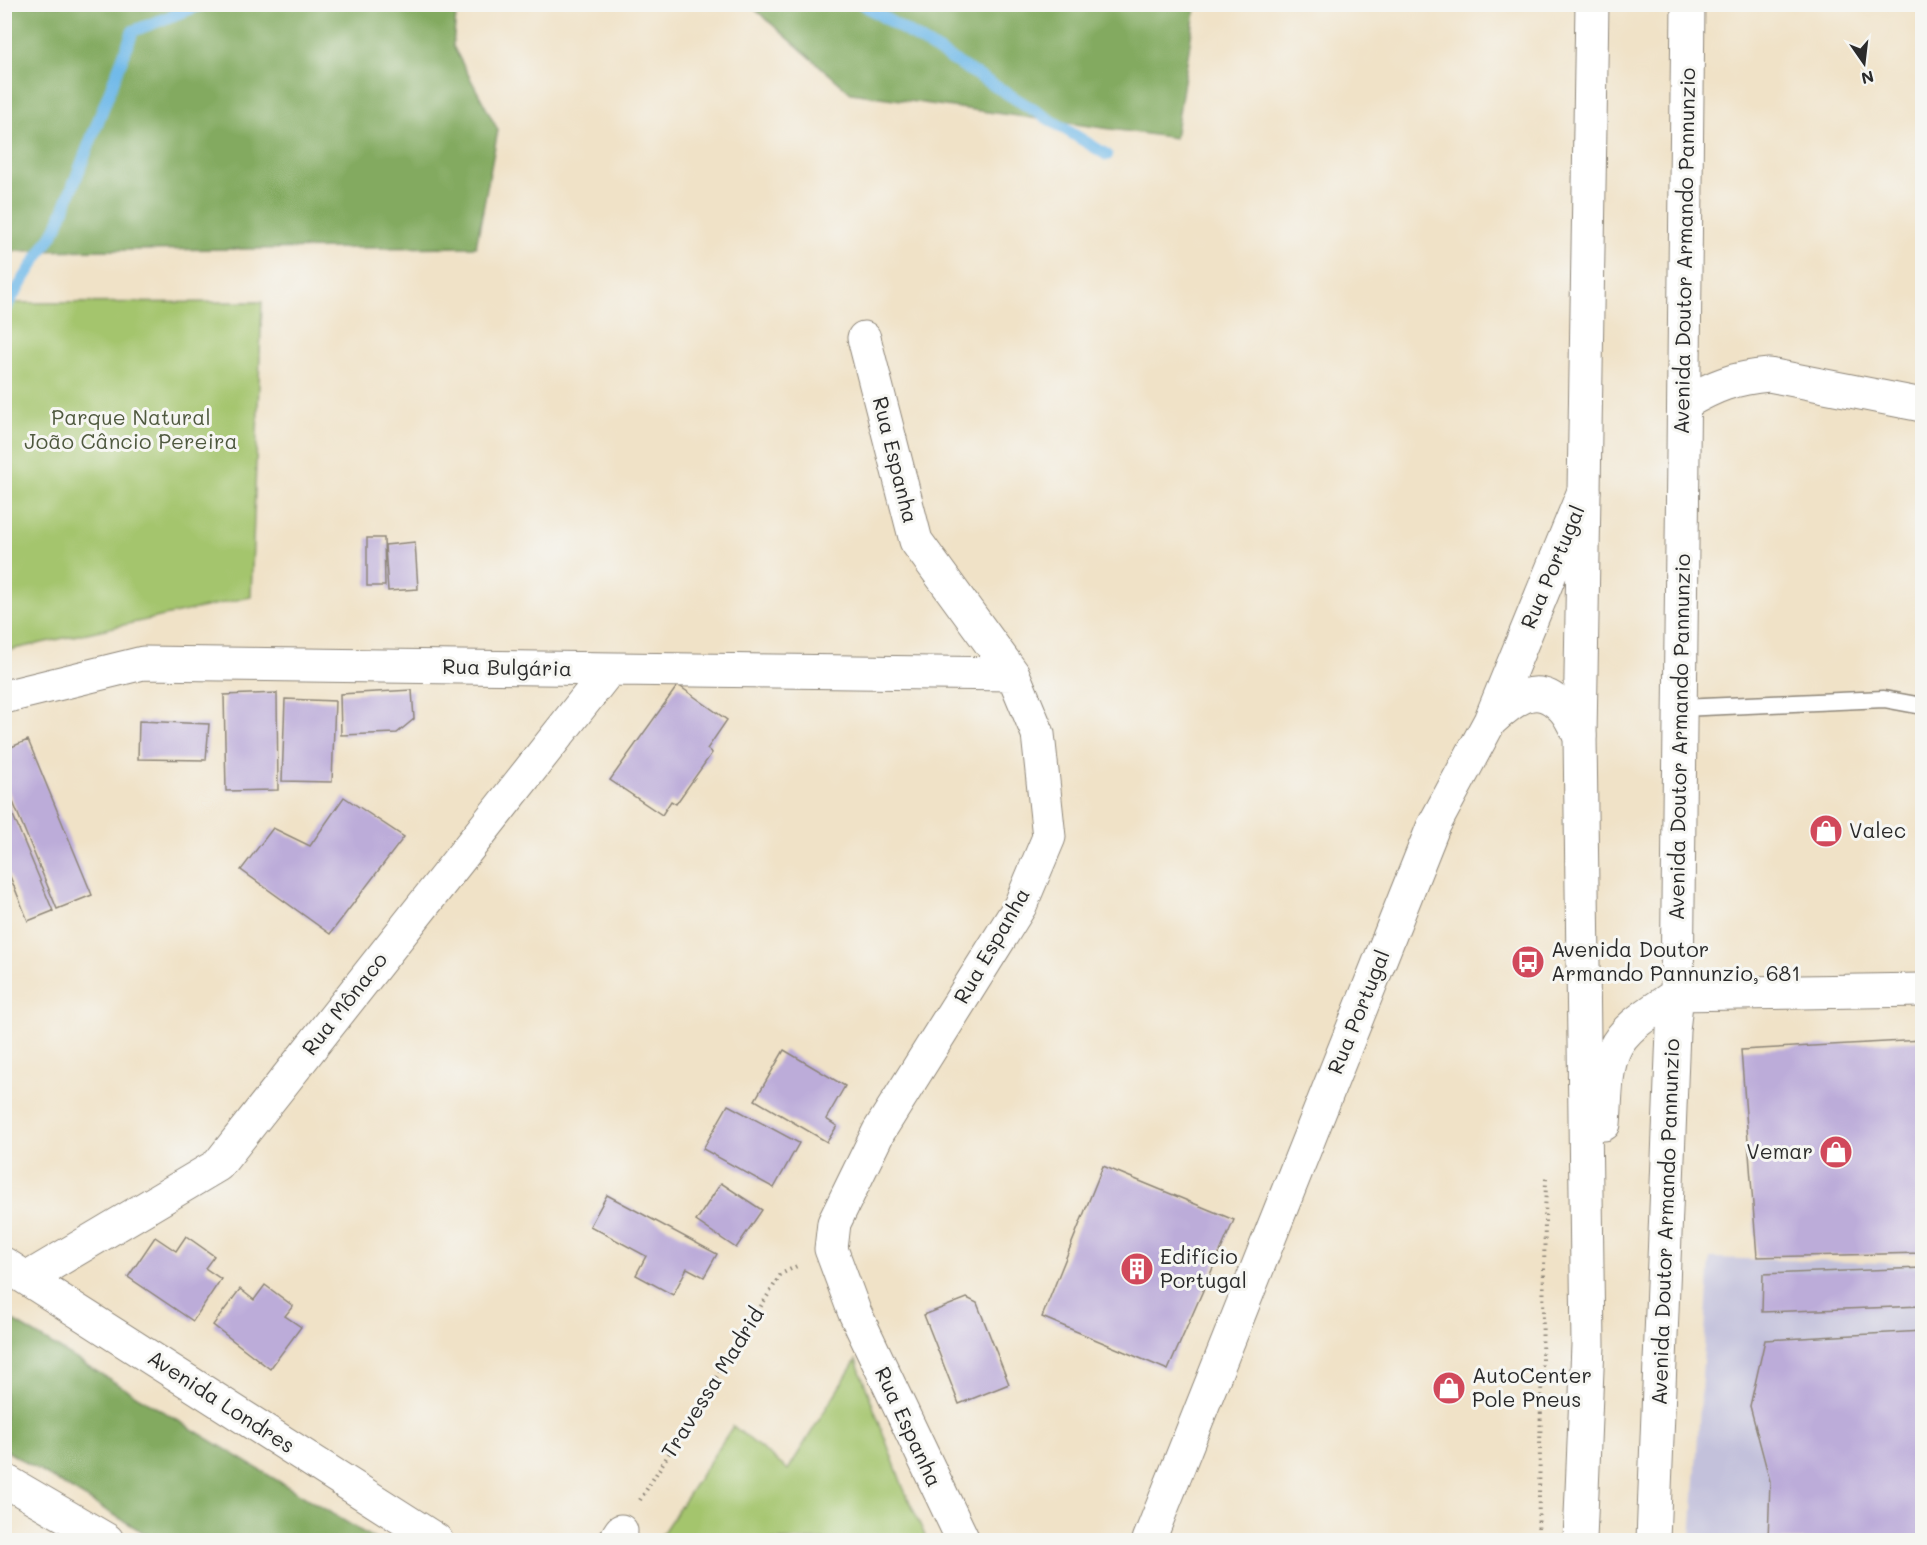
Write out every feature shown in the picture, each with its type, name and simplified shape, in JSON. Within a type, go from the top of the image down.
[{"type":"street","points":[[1588,1345],[1580,736],[1592,4]]},
{"type":"street","name":"Avenida Doutor Armando Pannunzio","points":[[1653,1540],[1673,1031],[1677,994],[1688,4]]},
{"type":"street","name":"Rua Espanha","points":[[864,338],[916,541],[1013,674],[1038,734],[1049,837],[1020,906],[879,1131],[834,1223],[831,1249],[854,1311],[963,1540]]},
{"type":"street","points":[[1684,403],[1725,382],[1768,375],[1923,405]]},
{"type":"street","name":"Rua Portugal","points":[[1149,1540],[1433,827],[1490,721],[1584,491]]},
{"type":"street","name":"Rua Bulgária","points":[[4,697],[143,663],[1013,674]]},
{"type":"street","name":"Rua Mônaco","points":[[16,1271],[218,1165],[609,670]]},
{"type":"street","points":[[1490,721],[1512,702],[1529,694],[1545,694],[1563,708],[1580,736]]},
{"type":"street","points":[[1580,1540],[1588,1345],[1607,1082],[1614,1050],[1623,1036],[1677,994],[1923,990]]},
{"type":"street","name":"Avenida Londres","points":[[16,1271],[436,1540]]},
{"type":"street","points":[[4,1480],[107,1540]]},
{"type":"lane","points":[[1681,708],[1884,699],[1923,706]]},
{"type":"path","name":"Travessa Madrid","points":[[618,1536],[781,1274],[831,1249]]},
{"type":"shaded area","points":[[1710,1258],[1922,1264],[1922,1540],[1691,1540]]},
{"type":"green space","points":[[4,5],[457,5],[453,46],[498,130],[476,247],[5,251]]},
{"type":"green space","points":[[750,5],[1196,5],[1175,138],[851,93]]},
{"type":"green space","name":"Parque Natural João Câncio Pereira","points":[[262,302],[251,597],[5,651],[5,303]]},
{"type":"green space","points":[[4,1316],[376,1540],[156,1540],[5,1450]]},
{"type":"green space","points":[[856,1360],[903,1487],[927,1540],[658,1540],[733,1426],[788,1470]]},
{"type":"building","points":[[367,538],[384,538],[385,586],[367,586]]},
{"type":"building","points":[[415,542],[418,589],[388,591],[385,545]]},
{"type":"building","points":[[678,685],[727,720],[707,749],[712,753],[676,804],[671,801],[662,815],[610,780]]},
{"type":"building","points":[[412,690],[414,719],[397,733],[341,735],[340,694]]},
{"type":"building","points":[[277,693],[278,790],[226,791],[224,695]]},
{"type":"building","points":[[285,699],[335,701],[332,782],[282,781]]},
{"type":"building","points":[[139,721],[209,724],[206,760],[138,759]]},
{"type":"building","points":[[28,740],[92,895],[57,909],[4,780],[4,750]]},
{"type":"building","points":[[5,796],[53,911],[28,921],[5,864]]},
{"type":"building","points":[[344,797],[404,837],[330,934],[241,870],[273,828],[310,846]]},
{"type":"building","name":"Vemar","points":[[1922,1040],[1922,1253],[1757,1257],[1741,1050]]},
{"type":"building","points":[[784,1050],[845,1086],[826,1119],[837,1126],[827,1142],[755,1100]]},
{"type":"building","points":[[728,1105],[799,1143],[774,1188],[703,1149]]},
{"type":"building","name":"Edifício Portugal","points":[[1103,1166],[1234,1220],[1168,1370],[1042,1317]]},
{"type":"building","points":[[721,1183],[762,1210],[736,1248],[696,1221]]},
{"type":"building","points":[[607,1195],[717,1254],[704,1277],[687,1268],[673,1295],[636,1275],[646,1256],[590,1226]]},
{"type":"building","points":[[186,1236],[214,1256],[205,1268],[221,1279],[193,1321],[128,1277],[155,1237],[176,1251]]},
{"type":"building","points":[[1922,1268],[1922,1306],[1762,1312],[1763,1274]]},
{"type":"building","points":[[265,1285],[293,1306],[285,1316],[301,1327],[270,1369],[213,1325],[240,1289],[254,1300]]},
{"type":"building","points":[[967,1298],[977,1303],[1009,1384],[959,1404],[924,1315]]},
{"type":"building","points":[[1922,1331],[1922,1540],[1768,1540],[1770,1481],[1750,1406],[1765,1340]]},
{"type":"waterway","points":[[4,310],[57,227],[133,31],[203,4]]},
{"type":"waterway","points":[[862,4],[1107,155]]},
{"type":"place","name":"Valec","points":[[1826,831]]},
{"type":"place","name":"Avenida Doutor Armando Pannunzio, 681","points":[[1528,962]]},
{"type":"place","name":"Vemar","points":[[1836,1152]]},
{"type":"place","name":"Edifício Portugal","points":[[1137,1269]]},
{"type":"place","name":"AutoCenter Pole Pneus","points":[[1449,1388]]}]
